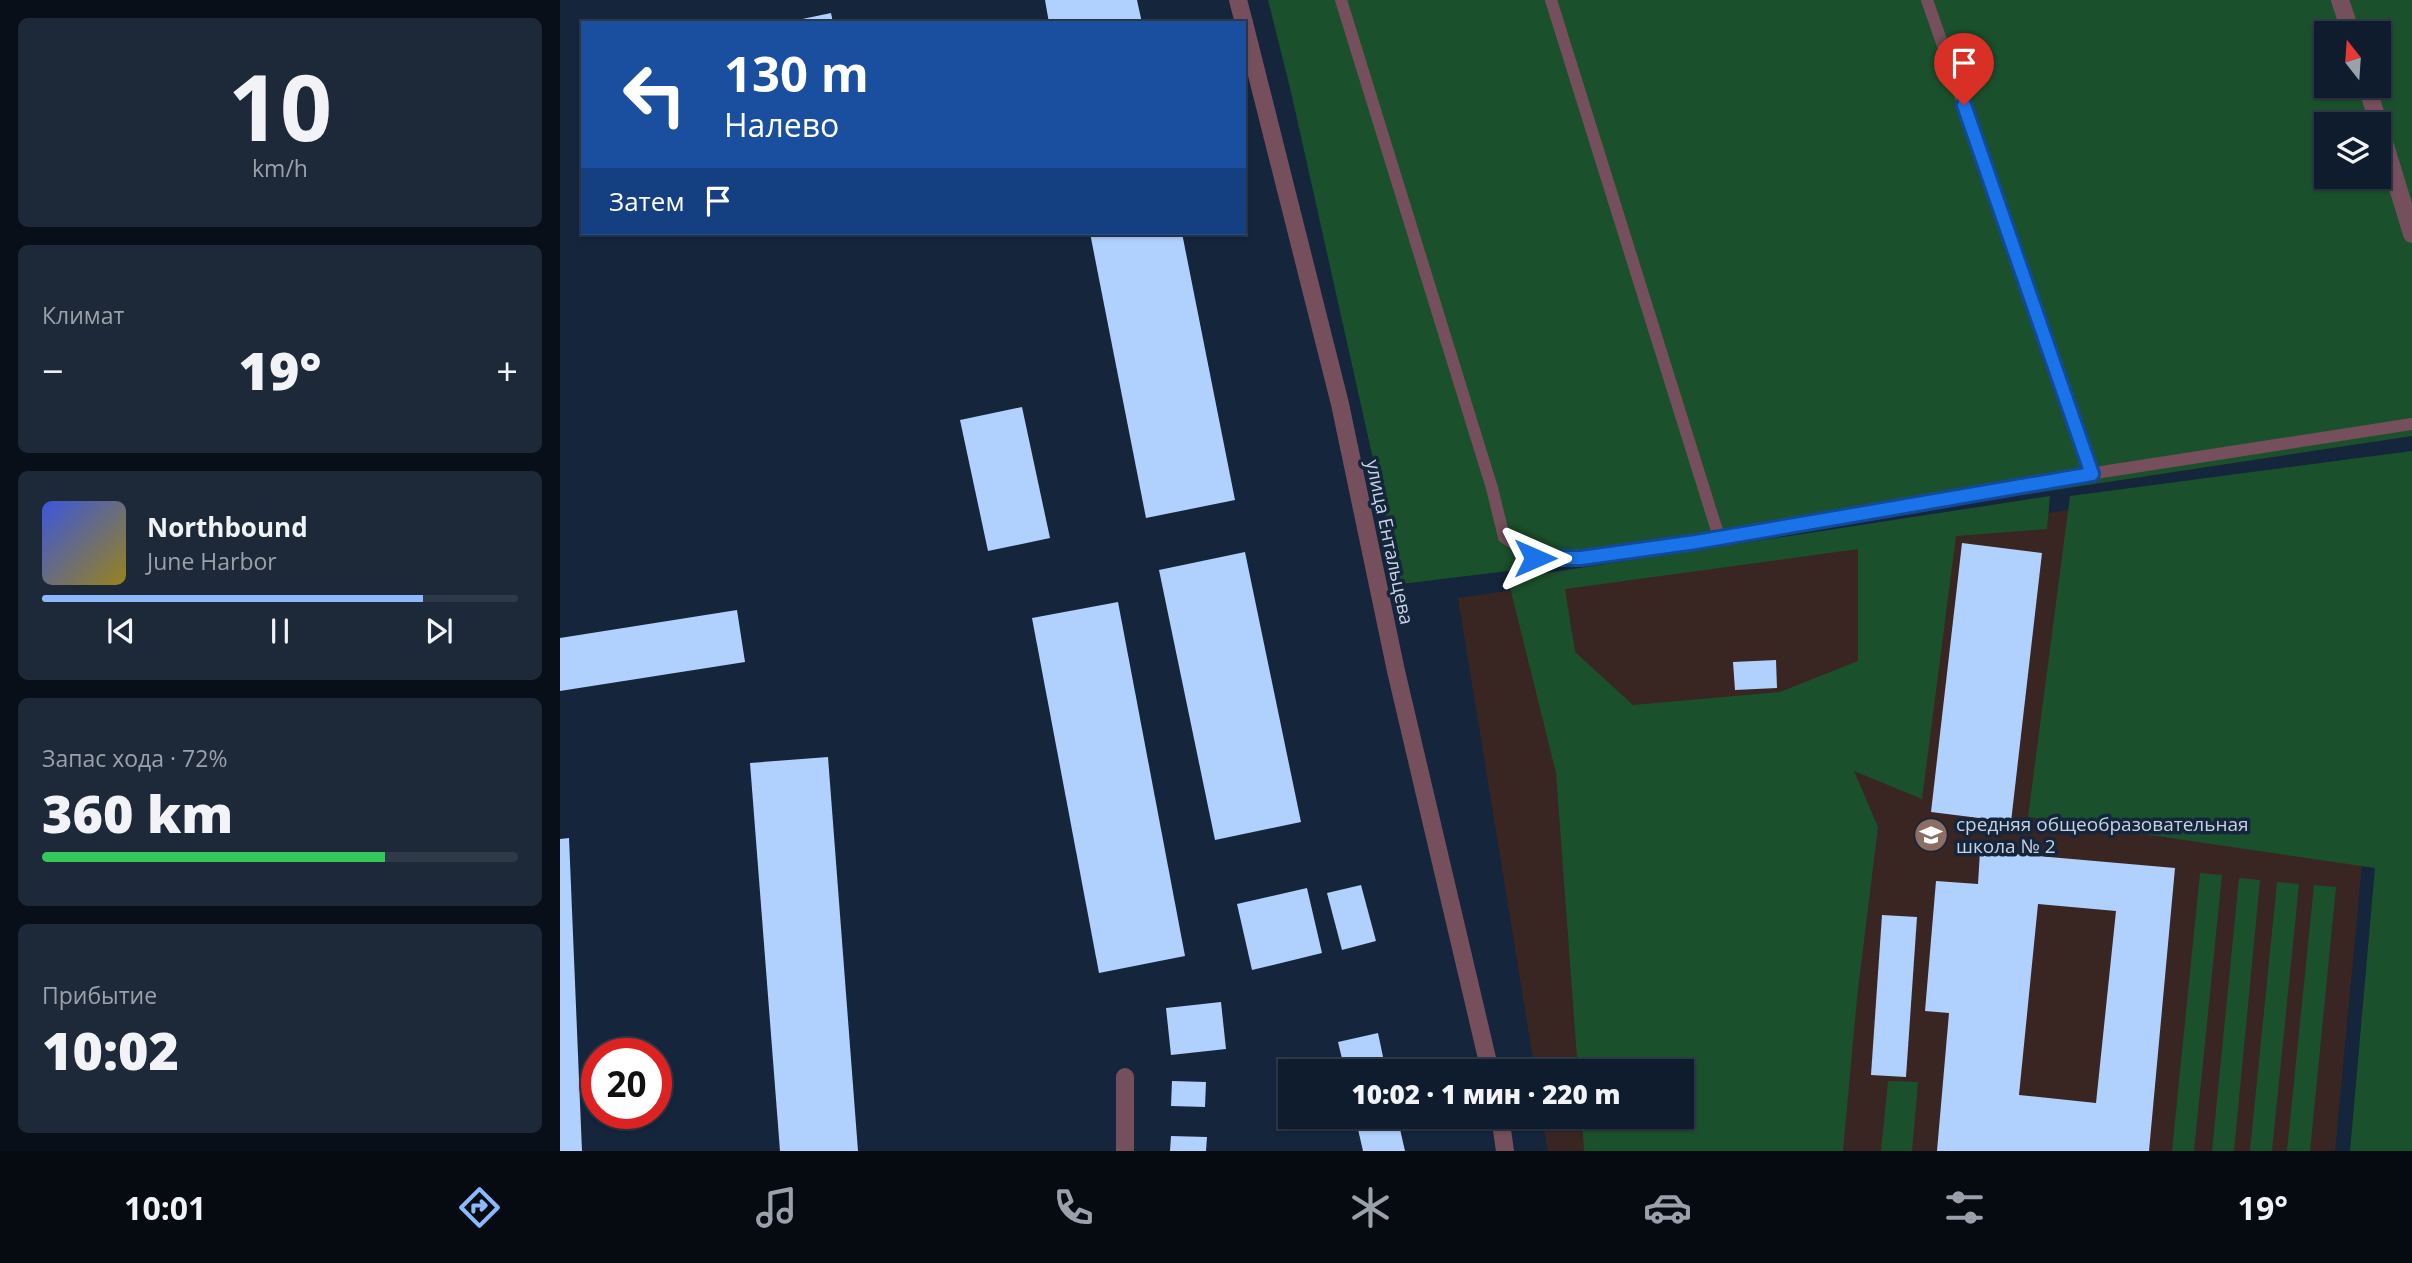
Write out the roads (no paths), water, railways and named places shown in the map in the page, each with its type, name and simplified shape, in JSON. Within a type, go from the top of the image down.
[{"type":"street","name":"улица Ентальцева","points":[[1238,0],[1243,21]]},
{"type":"street","points":[[2340,0],[2347,21]]},
{"type":"street","name":"улица Ентальцева","points":[[1246,31],[1340,404],[1396,671],[1487,1059]]},
{"type":"street","points":[[2371,98],[2412,234]]},
{"type":"street","points":[[1125,1077],[1125,1151]]},
{"type":"street","points":[[1502,1129],[1505,1151]]},
{"type":"lane","points":[[1341,0],[1492,488],[1504,537],[1535,558],[1581,558],[1719,537],[2092,474],[2412,424]]},
{"type":"lane","points":[[1551,0],[1719,537]]},
{"type":"lane","points":[[1927,0],[2092,474]]},
{"type":"place","name":"средняя общеобразовательная школа № 2","points":[[1931,835]]}]
